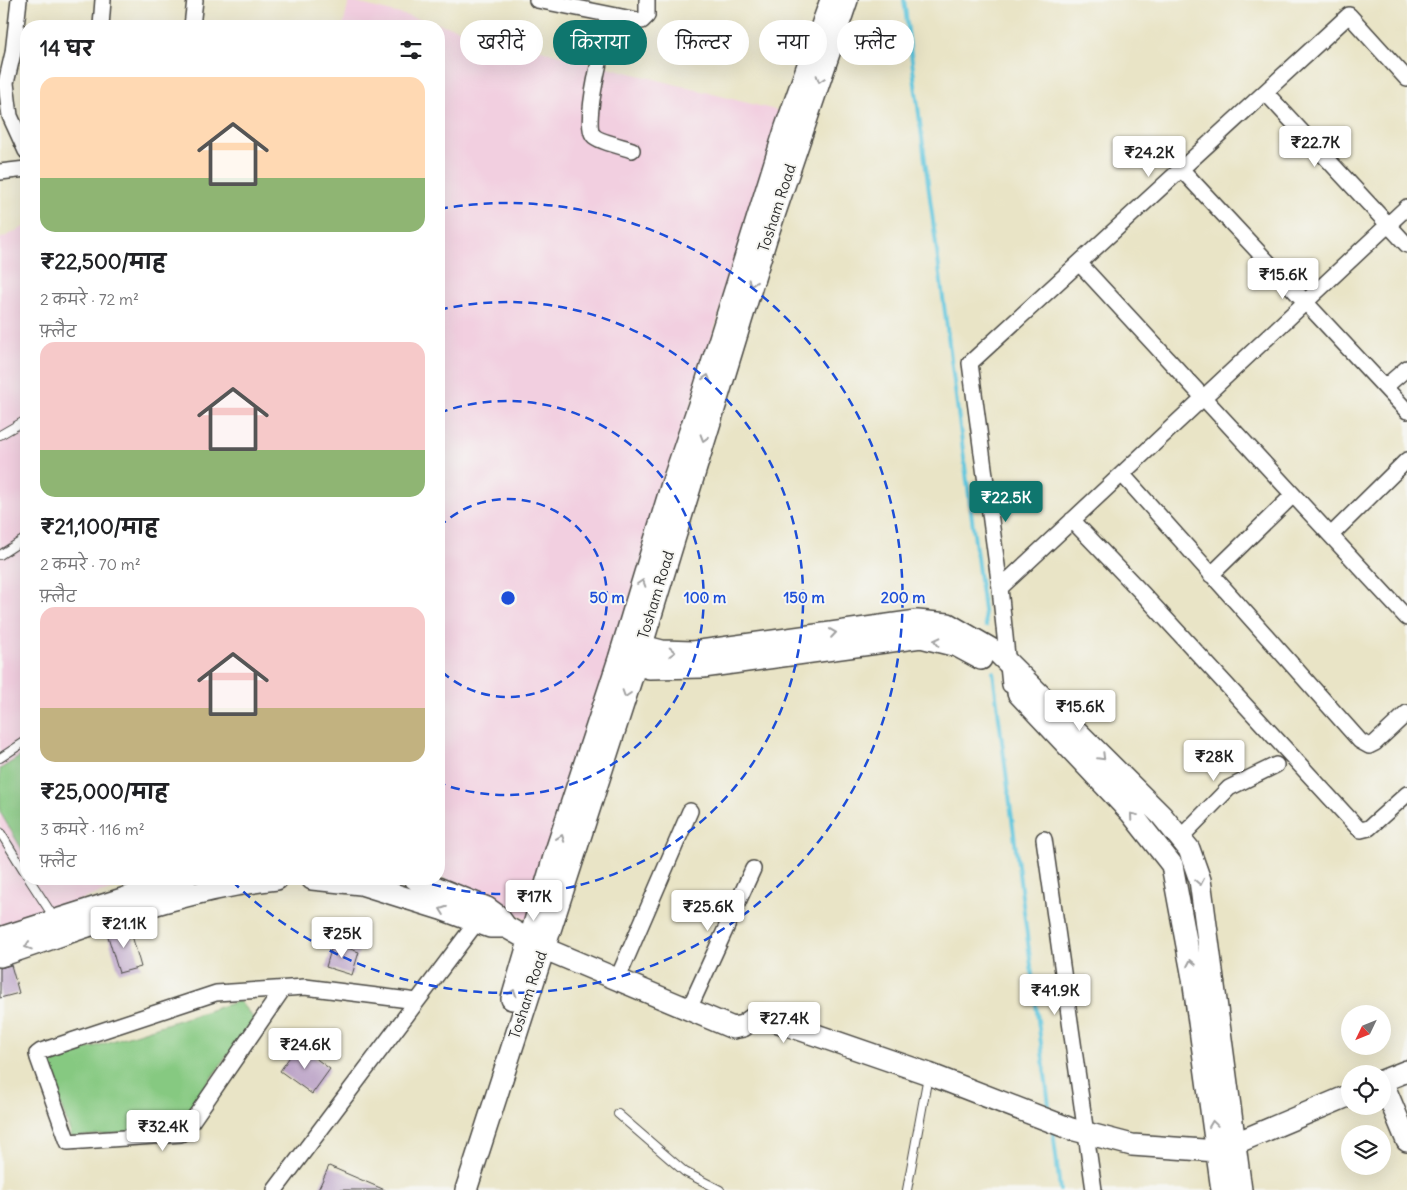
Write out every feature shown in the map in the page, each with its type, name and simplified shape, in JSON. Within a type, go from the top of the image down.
[{"type":"main road","name":"Tosham Road","points":[[630,653],[672,484],[702,396],[777,155],[831,0]]},
{"type":"main road","name":"Tosham Road","points":[[452,1190],[537,944],[630,653],[847,0]]},
{"type":"main road","points":[[630,653],[693,652],[917,621],[948,624],[998,653],[1162,816],[1190,848],[1200,880],[1226,1148],[1222,1190]]},
{"type":"main road","points":[[630,653],[649,668],[676,669],[921,638],[957,646],[992,665],[1131,813],[1172,865],[1226,1148],[1241,1190]]},
{"type":"main road","points":[[0,938],[57,928],[194,886],[209,885]]},
{"type":"main road","points":[[376,885],[421,888],[482,916],[498,916],[506,927],[537,944],[617,980],[733,1028],[738,1028],[757,1016],[761,1016],[929,1074],[1087,1134],[1132,1145],[1226,1148],[1341,1099]]},
{"type":"main road","points":[[0,956],[57,928]]},
{"type":"main road","name":"Tosham Road","points":[[466,1190],[537,944]]},
{"type":"main road","points":[[1391,1077],[1407,1071]]},
{"type":"main road","points":[[1391,1103],[1407,1141]]},
{"type":"street","points":[[19,0],[6,56],[6,83],[10,116],[20,138]]},
{"type":"street","points":[[101,20],[103,0]]},
{"type":"street","points":[[193,20],[195,0]]},
{"type":"street","points":[[537,0],[642,21],[646,16],[647,0]]},
{"type":"street","points":[[1010,685],[1000,588],[970,363],[1348,14],[1407,79]]},
{"type":"street","points":[[611,15],[594,82],[591,131],[596,138],[632,150]]},
{"type":"street","points":[[1265,92],[1407,245]]},
{"type":"street","points":[[1181,169],[1407,411]]},
{"type":"street","points":[[0,172],[20,170]]},
{"type":"street","points":[[1000,588],[1407,207]]},
{"type":"street","points":[[1079,263],[1407,618]]},
{"type":"street","points":[[1385,388],[1407,368]]},
{"type":"street","points":[[1330,535],[1407,460]]},
{"type":"street","points":[[1122,474],[1364,745],[1369,746],[1375,743],[1407,713]]},
{"type":"street","points":[[1211,575],[1293,495]]},
{"type":"street","points":[[1072,520],[1143,594],[1356,827],[1361,830],[1369,828],[1407,794]]},
{"type":"street","points":[[1180,838],[1229,788],[1276,765]]},
{"type":"street","points":[[617,980],[690,811]]},
{"type":"street","points":[[1044,839],[1094,1190]]},
{"type":"street","points":[[689,1009],[753,868]]},
{"type":"street","points":[[275,1190],[482,916]]},
{"type":"street","points":[[283,989],[188,1127],[181,1134],[68,1142],[37,1054],[216,993],[305,987],[417,1001]]},
{"type":"lane","points":[[0,435],[20,423]]},
{"type":"lane","points":[[0,555],[20,542]]},
{"type":"lane","points":[[0,758],[20,745]]},
{"type":"lane","points":[[0,832],[20,864]]},
{"type":"lane","points":[[32,885],[57,928]]},
{"type":"lane","points":[[907,1190],[929,1074]]},
{"type":"lane","points":[[618,1114],[685,1172],[720,1190]]},
{"type":"shaded area","points":[[349,1],[423,20],[344,20]]},
{"type":"shaded area","points":[[445,26],[460,29],[460,65],[543,65],[543,51],[553,53],[553,65],[599,65],[783,112],[529,921],[445,879]]},
{"type":"shaded area","points":[[20,229],[20,885],[127,885],[0,929],[0,239]]},
{"type":"green space","points":[[20,757],[20,846],[0,812],[0,769]]},
{"type":"green space","points":[[239,1001],[254,1019],[174,1129],[72,1137],[46,1062]]},
{"type":"building","points":[[129,925],[141,967],[119,973],[107,933]]},
{"type":"building","points":[[333,943],[359,952],[352,975],[326,967]]},
{"type":"building","points":[[11,965],[19,993],[0,998],[0,968]]},
{"type":"building","points":[[298,1045],[330,1069],[312,1094],[280,1071]]},
{"type":"building","points":[[329,1166],[385,1190],[318,1190]]},
{"type":"waterway","points":[[904,0],[986,626]]},
{"type":"waterway","points":[[993,672],[1050,1113]]},
{"type":"waterway","points":[[1053,1130],[1060,1190]]}]
